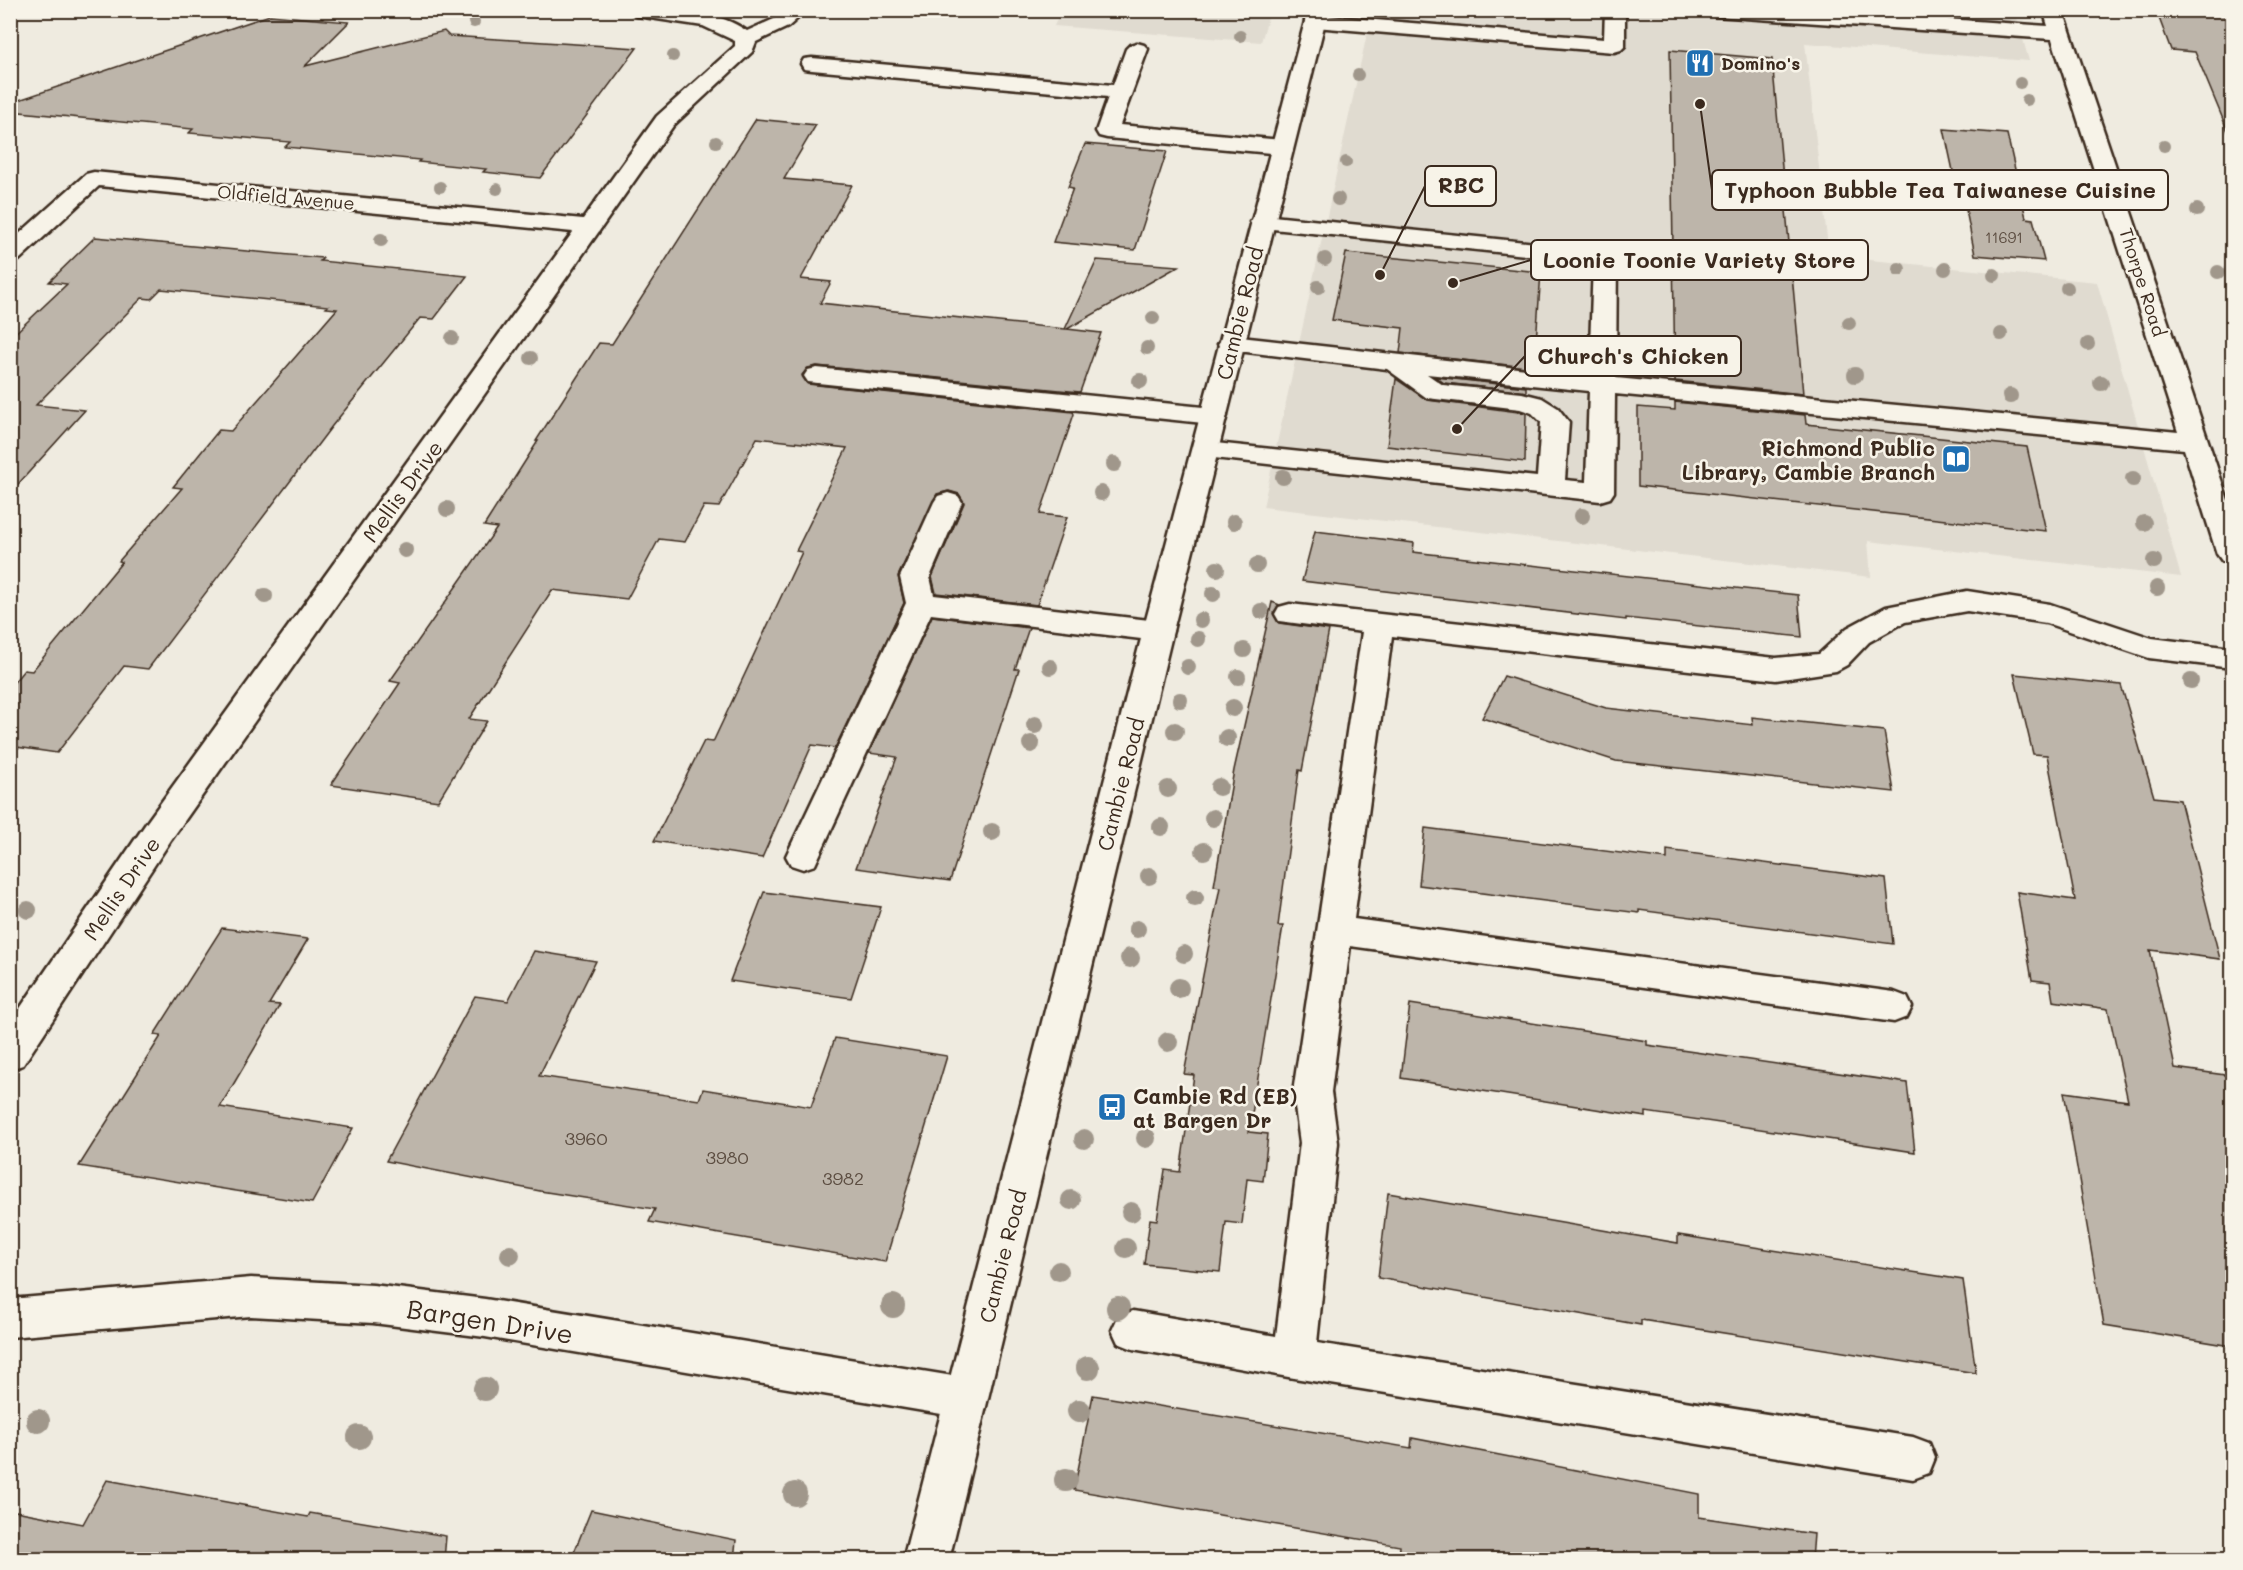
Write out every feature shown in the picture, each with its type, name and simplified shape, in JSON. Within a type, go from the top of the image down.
[{"type":"street","points":[[637,10],[720,25],[736,31],[746,39],[781,23],[797,10]]},
{"type":"street","points":[[1316,16],[1614,46],[1615,10]]},
{"type":"street","points":[[1715,10],[2057,22]]},
{"type":"street","name":"Cambie Road","points":[[926,1560],[1158,631],[1316,16]]},
{"type":"street","name":"Thorpe Road","points":[[2057,22],[2232,554]]},
{"type":"street","name":"Mellis Drive","points":[[10,1054],[159,831],[665,121],[745,48],[746,39]]},
{"type":"street","points":[[1137,49],[1107,131],[1282,147]]},
{"type":"street","points":[[812,64],[1121,92]]},
{"type":"street","name":"Oldfield Avenue","points":[[10,255],[94,179],[591,227]]},
{"type":"street","points":[[1206,450],[1600,492],[1605,256],[1262,222]]},
{"type":"street","points":[[1231,344],[1602,385],[2195,442]]},
{"type":"street","points":[[1394,362],[1436,392],[1522,401],[1544,408],[1555,422],[1550,487]]},
{"type":"street","points":[[817,376],[1213,416]]},
{"type":"street","points":[[803,856],[921,603],[915,577],[948,502]]},
{"type":"street","points":[[1290,614],[1776,669],[1825,664],[1836,658],[1858,635],[1897,614],[1967,601],[2050,614],[2149,648],[2232,658]]},
{"type":"street","points":[[921,603],[1158,631]]},
{"type":"street","points":[[1294,1359],[1319,1143],[1312,1092],[1378,624]]},
{"type":"street","points":[[1335,930],[1894,1007]]},
{"type":"street","name":"Bargen Drive","points":[[10,1318],[251,1298],[373,1304],[485,1318],[820,1376],[965,1398]]},
{"type":"street","points":[[1133,1330],[1294,1359],[1913,1458]]},
{"type":"shaded area","points":[[1061,10],[1270,11],[1261,42],[1054,26]]},
{"type":"shaded area","points":[[1372,11],[2015,11],[2029,61],[1805,43],[1829,256],[2097,282],[2181,577],[1868,541],[1871,577],[1263,507]]},
{"type":"building","points":[[2156,10],[2232,10],[2232,141],[2195,52],[2171,50]]},
{"type":"building","points":[[270,15],[349,22],[305,66],[444,31],[449,36],[637,48],[540,178],[483,172],[486,169],[418,162],[420,160],[285,147],[290,142],[189,133],[193,129],[10,111],[10,103]]},
{"type":"building","points":[[1670,50],[1772,59],[1803,394],[1675,381]]},
{"type":"building","points":[[756,119],[816,125],[784,179],[852,185],[801,279],[831,282],[820,303],[1065,329],[1097,260],[1179,266],[1067,329],[1101,333],[1080,392],[817,366],[808,368],[802,375],[808,384],[1073,412],[1040,514],[1067,517],[1037,605],[936,593],[932,577],[964,503],[959,494],[949,491],[937,494],[898,576],[904,603],[835,748],[812,745],[762,858],[654,841],[704,741],[713,742],[802,552],[796,551],[847,448],[757,438],[719,507],[704,506],[685,542],[659,539],[627,599],[552,590],[469,719],[487,721],[438,801],[331,785],[400,683],[390,681],[497,528],[484,526],[538,441],[536,441],[599,343],[612,344]]},
{"type":"building","points":[[1944,129],[2007,134],[2026,218],[2033,219],[2044,261],[1975,255],[1963,195],[1958,194]]},
{"type":"building","points":[[1085,144],[1167,151],[1135,250],[1053,242],[1073,188],[1068,187]]},
{"type":"building","points":[[95,237],[323,258],[320,261],[467,276],[434,319],[420,318],[332,426],[148,669],[124,666],[57,753],[10,746],[10,687],[24,670],[32,671],[122,562],[119,561],[182,488],[173,487],[219,430],[231,431],[337,309],[326,308],[328,306],[161,289],[151,299],[142,298],[36,405],[85,410],[10,493],[10,338],[67,284],[49,282]]},
{"type":"building","points":[[1346,253],[1541,272],[1536,342],[1527,341],[1526,367],[1400,353],[1403,328],[1332,320]]},
{"type":"building","points":[[1436,377],[1526,387],[1526,392],[1444,383]]},
{"type":"building","points":[[1396,379],[1427,400],[1526,413],[1525,462],[1387,446]]},
{"type":"building","points":[[1675,402],[1805,415],[1806,424],[2027,447],[2046,531],[1638,486],[1638,407],[1675,410]]},
{"type":"building","points":[[1315,531],[1414,543],[1413,552],[1798,595],[1802,637],[1626,618],[1626,620],[1302,581]]},
{"type":"building","points":[[1272,602],[1280,605],[1273,613],[1279,623],[1329,630],[1302,771],[1299,770],[1278,926],[1283,926],[1249,1132],[1268,1134],[1263,1181],[1247,1179],[1242,1224],[1226,1222],[1220,1272],[1144,1264],[1150,1219],[1157,1220],[1165,1170],[1180,1172],[1194,1075],[1184,1074],[1220,887],[1214,886],[1234,770]]},
{"type":"building","points":[[932,616],[1029,628],[1015,669],[1019,669],[950,881],[856,868],[897,757],[869,753]]},
{"type":"building","points":[[2014,674],[2121,685],[2154,797],[2180,800],[2220,959],[2150,950],[2175,1068],[2232,1076],[2232,1346],[2104,1325],[2064,1092],[2128,1101],[2108,1009],[2053,1001],[2050,982],[2032,980],[2017,892],[2075,900],[2047,755],[2033,754]]},
{"type":"building","points":[[1504,676],[1606,708],[1753,725],[1752,717],[1884,731],[1894,792],[1616,761],[1482,718]]},
{"type":"building","points":[[1425,828],[1667,859],[1667,850],[1886,879],[1893,944],[1639,910],[1639,913],[1419,885]]},
{"type":"building","points":[[764,892],[881,907],[851,998],[730,981]]},
{"type":"building","points":[[222,928],[308,939],[269,1004],[280,1005],[220,1107],[353,1128],[312,1203],[79,1166],[161,1036],[154,1035]]},
{"type":"building","points":[[534,951],[596,961],[539,1076],[699,1100],[703,1089],[811,1107],[835,1038],[947,1056],[885,1262],[649,1222],[655,1209],[540,1191],[386,1161],[475,996],[508,1001]]},
{"type":"building","points":[[1410,1004],[1647,1041],[1647,1045],[1907,1083],[1915,1152],[1646,1112],[1646,1117],[1401,1078]]},
{"type":"building","points":[[1388,1193],[1678,1243],[1678,1235],[1963,1280],[1976,1373],[1641,1320],[1641,1325],[1378,1278]]},
{"type":"building","points":[[1093,1395],[1411,1448],[1412,1438],[1699,1494],[1699,1517],[1814,1534],[1812,1560],[1399,1560],[1400,1546],[1074,1490]]},
{"type":"building","points":[[107,1480],[308,1517],[310,1513],[446,1536],[444,1560],[10,1560],[10,1510],[83,1524]]},
{"type":"building","points":[[591,1510],[736,1540],[734,1560],[571,1560]]},
{"type":"place","name":"Domino's","points":[[1700,63]]},
{"type":"place","name":"Typhoon Bubble Tea Taiwanese Cuisine","points":[[1700,104]]},
{"type":"place","name":"RBC","points":[[1380,275]]},
{"type":"place","name":"Loonie Toonie Variety Store","points":[[1453,283]]},
{"type":"place","name":"Church's Chicken","points":[[1457,429]]},
{"type":"place","name":"Richmond Public Library, Cambie Branch","points":[[1956,459]]},
{"type":"place","name":"Cambie Rd (EB) at Bargen Dr","points":[[1112,1107]]}]
